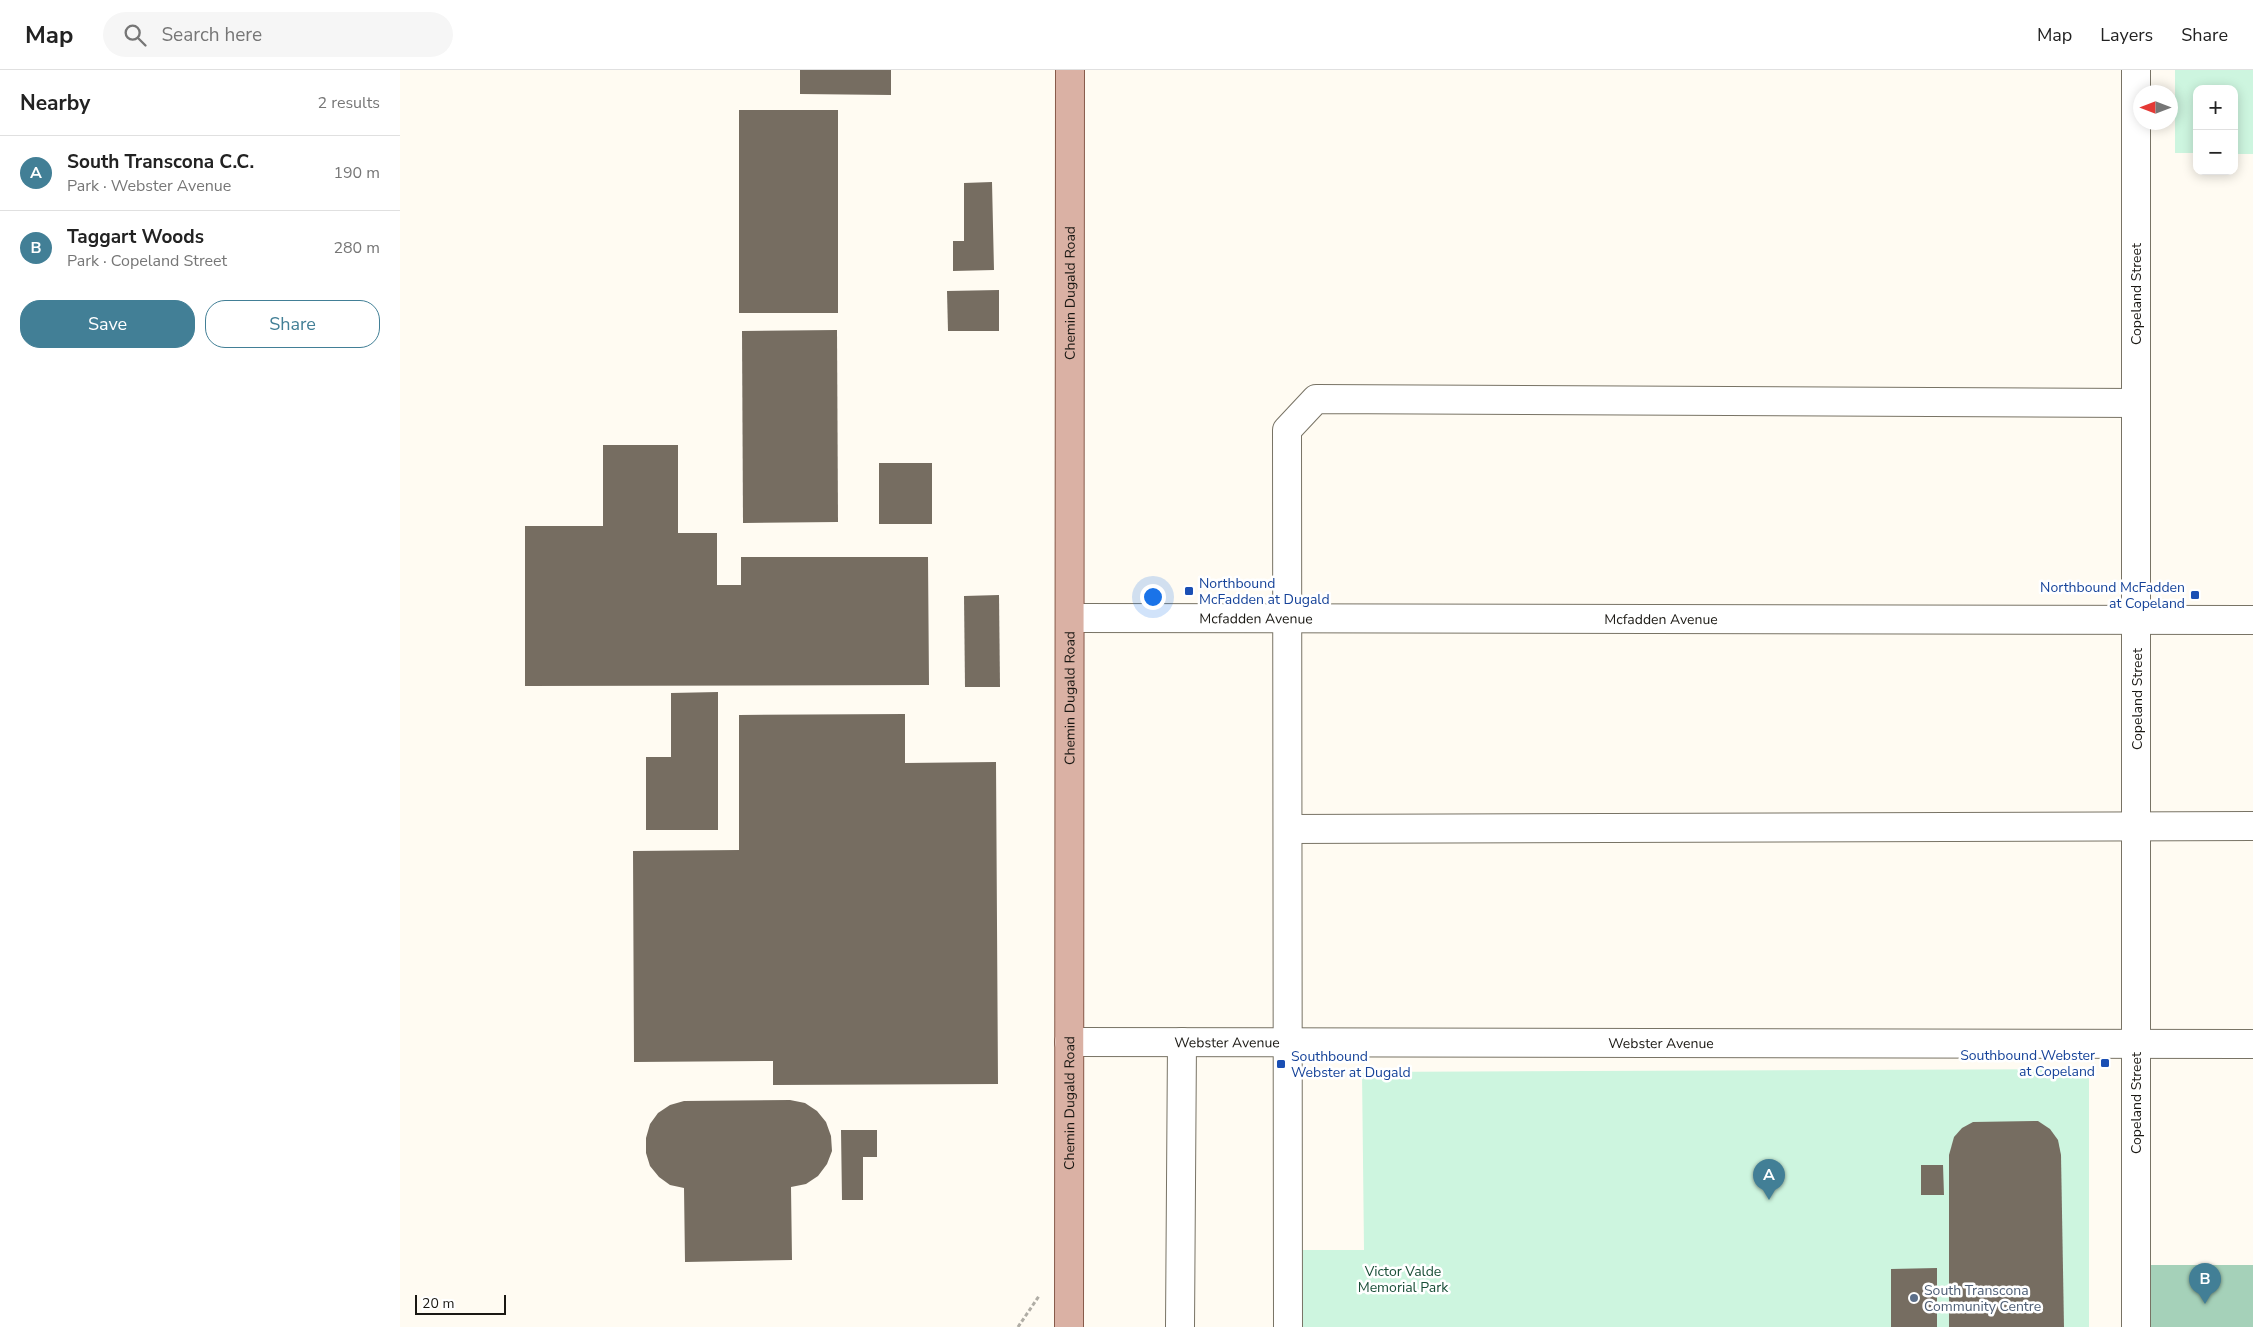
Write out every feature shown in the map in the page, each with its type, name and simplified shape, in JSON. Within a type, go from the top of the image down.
[{"type":"main road","name":"Chemin Dugald Road","points":[[1070,70],[1070,1327]]},
{"type":"street","name":"Copeland Street","points":[[2136,70],[2136,1327]]},
{"type":"street","points":[[1288,1327],[1288,617],[1286,430],[1316,399],[2135,404]]},
{"type":"street","name":"Mcfadden Avenue","points":[[1070,618],[2253,620]]},
{"type":"street","points":[[1288,829],[2253,826]]},
{"type":"street","name":"Webster Avenue","points":[[1069,1042],[2253,1044]]},
{"type":"street","points":[[1180,1327],[1182,1042]]},
{"type":"green space","points":[[2175,70],[2253,70],[2253,154],[2238,154],[2238,85],[2193,85],[2193,153],[2175,153],[2175,130],[2178,130],[2178,85],[2175,85]]},
{"type":"green space","name":"Victor Valde Memorial Park","points":[[2089,1069],[2089,1327],[1302,1327],[1301,1250],[1364,1250],[1362,1072]]},
{"type":"green space","points":[[2135,1265],[2253,1265],[2253,1327],[2136,1327]]},
{"type":"building","points":[[800,70],[891,70],[891,95],[800,94]]},
{"type":"building","points":[[739,110],[838,110],[838,313],[739,313]]},
{"type":"building","points":[[992,182],[994,270],[953,271],[953,241],[964,241],[964,183]]},
{"type":"building","points":[[999,290],[999,331],[948,331],[947,291]]},
{"type":"building","points":[[837,330],[838,522],[743,523],[742,331]]},
{"type":"building","points":[[603,445],[678,445],[678,533],[717,533],[717,585],[741,585],[741,557],[928,557],[929,685],[525,686],[525,526],[603,526]]},
{"type":"building","points":[[879,463],[932,463],[932,524],[879,524]]},
{"type":"building","points":[[999,595],[1000,687],[965,687],[964,596]]},
{"type":"building","points":[[718,692],[718,830],[646,830],[646,757],[671,757],[671,693]]},
{"type":"building","points":[[905,714],[905,763],[996,762],[998,1084],[773,1085],[773,1061],[634,1062],[633,851],[739,850],[739,715]]},
{"type":"building","points":[[790,1100],[805,1103],[817,1111],[826,1122],[831,1136],[832,1151],[827,1164],[818,1176],[806,1184],[791,1187],[792,1260],[685,1262],[684,1188],[670,1185],[659,1177],[650,1166],[646,1153],[646,1138],[650,1124],[658,1113],[670,1105],[684,1101]]},
{"type":"building","points":[[2038,1121],[2050,1129],[2058,1140],[2061,1155],[2064,1327],[1949,1327],[1949,1155],[1954,1137],[1962,1128],[1973,1122]]},
{"type":"building","points":[[841,1130],[877,1130],[877,1157],[863,1157],[863,1200],[842,1200]]},
{"type":"building","points":[[1921,1165],[1943,1165],[1944,1195],[1921,1195]]},
{"type":"building","name":"South Transcona Community Centre","points":[[1937,1268],[1937,1327],[1891,1327],[1891,1269]]},
{"type":"place","name":"Northbound McFadden at Dugald","points":[[1189,591]]},
{"type":"place","name":"Northbound McFadden at Copeland","points":[[2195,595]]},
{"type":"place","name":"Southbound Webster at Copeland","points":[[2105,1063]]},
{"type":"place","name":"Southbound Webster at Dugald","points":[[1281,1064]]},
{"type":"place","name":"South Transcona C.C.","points":[[1769,1200]]},
{"type":"place","name":"South Transcona Community Centre","points":[[1914,1298]]},
{"type":"place","name":"Taggart Woods","points":[[2205,1304]]}]
